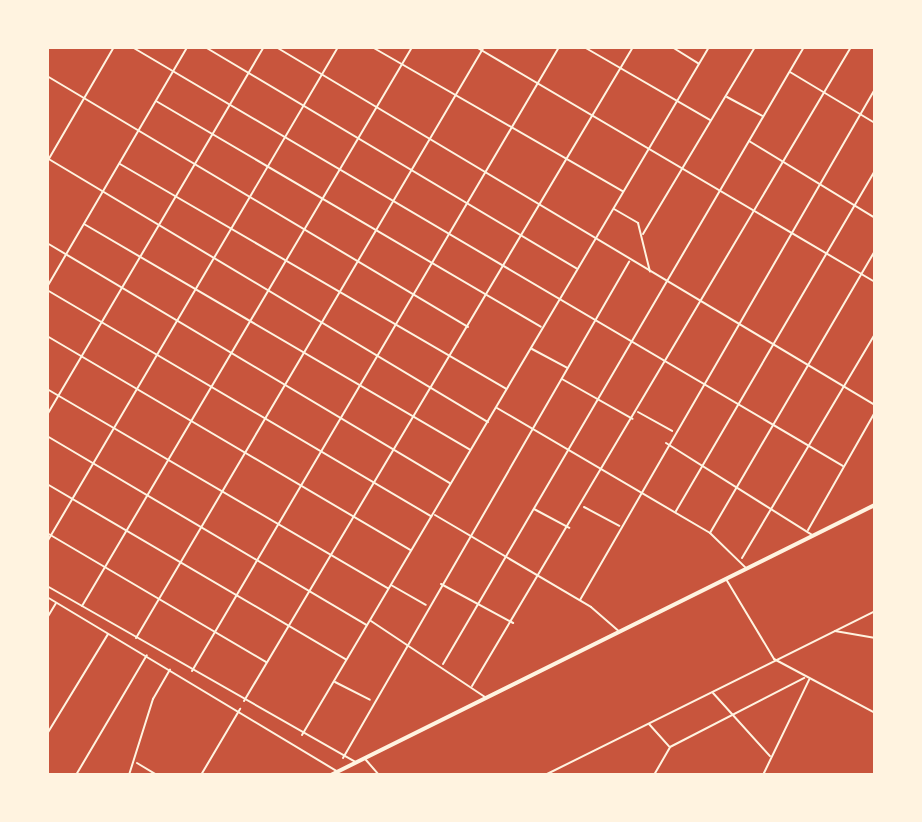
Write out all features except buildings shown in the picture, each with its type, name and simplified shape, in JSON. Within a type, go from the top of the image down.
[{"type":"highway","points":[[331,775],[875,505]]},
{"type":"street","points":[[114,47],[48,160],[488,422]]},
{"type":"street","points":[[132,47],[395,198],[701,384],[843,466]]},
{"type":"street","points":[[187,47],[47,288],[102,324],[320,453],[580,600],[620,631]]},
{"type":"street","points":[[205,47],[576,269]]},
{"type":"street","points":[[47,415],[264,47]]},
{"type":"street","points":[[276,47],[540,203],[665,282],[875,405]]},
{"type":"street","points":[[47,542],[338,47]]},
{"type":"street","points":[[372,47],[623,192]]},
{"type":"street","points":[[82,606],[307,231],[340,167],[412,47]]},
{"type":"street","points":[[476,47],[875,282]]},
{"type":"street","points":[[192,671],[559,47]]},
{"type":"street","points":[[584,47],[712,121]]},
{"type":"street","points":[[244,701],[507,265],[540,203],[633,47]]},
{"type":"street","points":[[673,47],[699,63]]},
{"type":"street","points":[[302,735],[709,47]]},
{"type":"street","points":[[643,234],[684,170],[754,49],[748,47]]},
{"type":"street","points":[[443,664],[596,398],[804,47]]},
{"type":"street","points":[[472,686],[541,578],[704,303],[752,210],[851,47]]},
{"type":"street","points":[[136,638],[483,49]]},
{"type":"street","points":[[789,71],[875,122]]},
{"type":"street","points":[[47,76],[469,328]]},
{"type":"street","points":[[580,600],[666,443],[875,89]]},
{"type":"street","points":[[726,96],[762,117]]},
{"type":"street","points":[[156,101],[541,327]]},
{"type":"street","points":[[748,141],[875,218]]},
{"type":"street","points":[[120,164],[507,390]]},
{"type":"street","points":[[676,511],[736,404],[875,170]]},
{"type":"street","points":[[613,209],[638,223],[651,273]]},
{"type":"street","points":[[84,224],[471,450]]},
{"type":"street","points":[[47,243],[451,483]]},
{"type":"street","points":[[710,533],[875,251]]},
{"type":"street","points":[[343,758],[371,701],[405,642],[630,260]]},
{"type":"street","points":[[741,559],[812,447],[875,334]]},
{"type":"street","points":[[47,336],[299,488],[412,551]]},
{"type":"street","points":[[530,348],[568,369]]},
{"type":"street","points":[[562,379],[634,420]]},
{"type":"street","points":[[47,389],[221,493],[389,588]]},
{"type":"street","points":[[496,407],[676,511],[710,533],[741,559],[746,568]]},
{"type":"street","points":[[638,412],[673,432]]},
{"type":"street","points":[[808,531],[875,412]]},
{"type":"street","points":[[47,436],[200,529],[257,559],[309,593],[367,625]]},
{"type":"street","points":[[666,443],[813,535]]},
{"type":"street","points":[[47,484],[346,660]]},
{"type":"street","points":[[583,506],[620,527]]},
{"type":"street","points":[[533,509],[570,528]]},
{"type":"street","points":[[47,533],[267,663]]},
{"type":"street","points":[[726,579],[775,659],[804,678],[875,713]]},
{"type":"street","points":[[440,583],[514,623]]},
{"type":"street","points":[[391,584],[427,606]]},
{"type":"street","points":[[47,586],[302,735],[343,758],[356,762]]},
{"type":"street","points":[[47,597],[240,709],[338,771]]},
{"type":"street","points":[[47,618],[56,603]]},
{"type":"street","points":[[545,775],[875,611]]},
{"type":"street","points":[[370,620],[443,664],[485,698]]},
{"type":"street","points":[[834,631],[875,638]]},
{"type":"street","points":[[47,734],[108,633]]},
{"type":"street","points":[[76,775],[147,655]]},
{"type":"street","points":[[129,775],[153,699],[170,669]]},
{"type":"street","points":[[654,775],[670,747],[729,714],[804,678]]},
{"type":"street","points":[[763,775],[810,679]]},
{"type":"street","points":[[334,681],[371,701]]},
{"type":"street","points":[[712,692],[729,714],[772,757]]},
{"type":"street","points":[[201,775],[240,709]]},
{"type":"street","points":[[648,724],[670,747]]},
{"type":"street","points":[[365,758],[379,775]]},
{"type":"street","points":[[135,762],[157,775]]}]
